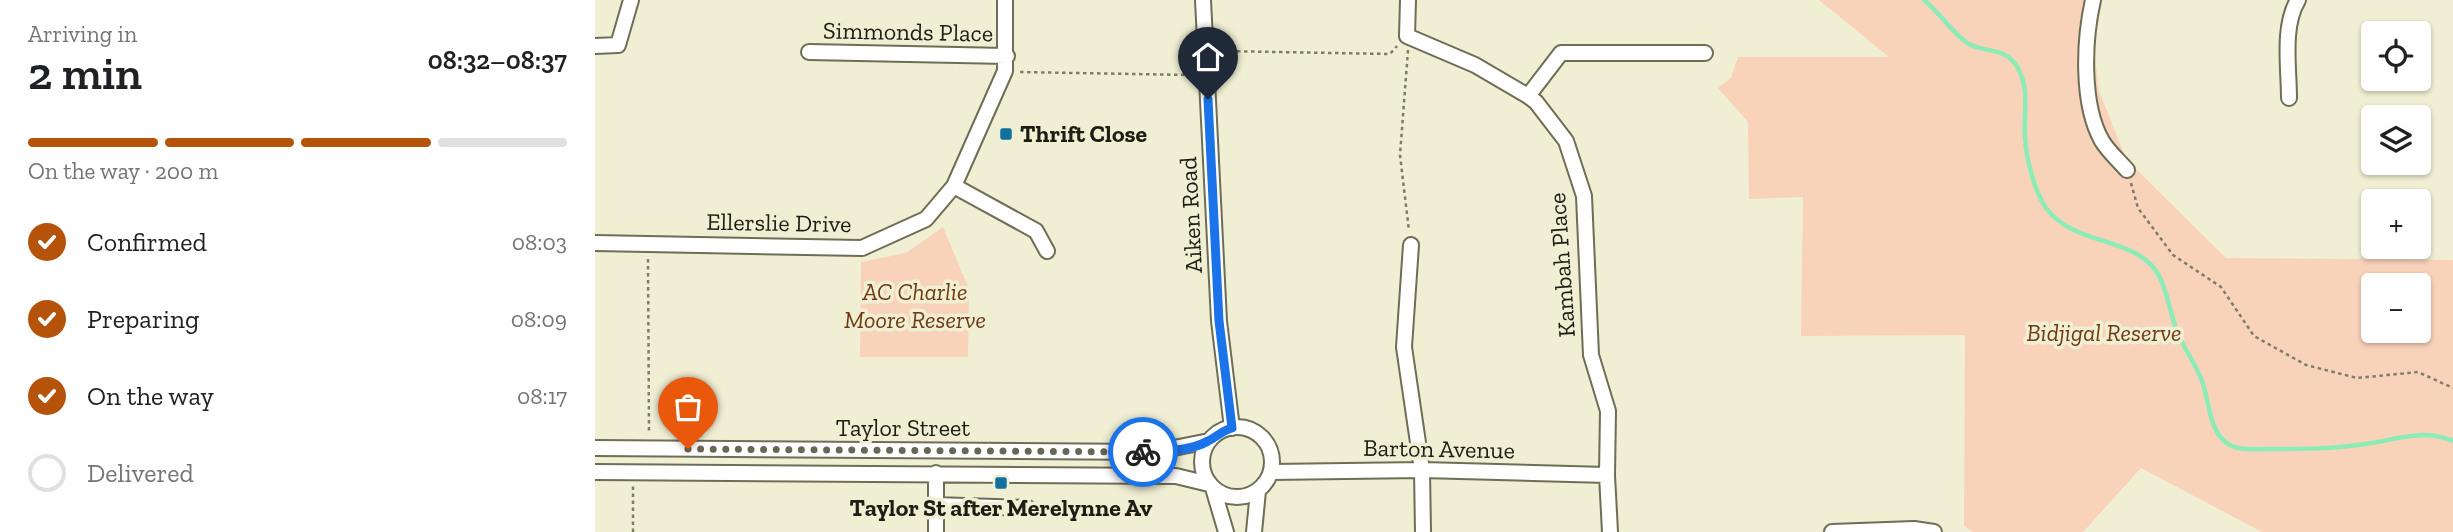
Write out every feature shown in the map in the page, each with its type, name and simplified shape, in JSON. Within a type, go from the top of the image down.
[{"type":"street","points":[[595,46],[618,45],[631,0]]},
{"type":"street","name":"Ellerslie Drive","points":[[595,243],[862,248],[926,219],[954,186],[1006,64],[1005,0]]},
{"type":"street","name":"Aiken Road","points":[[1203,0],[1219,321],[1232,428]]},
{"type":"street","points":[[1407,36],[1408,0]]},
{"type":"street","points":[[2093,0],[2086,30],[2089,100],[2102,141],[2127,170]]},
{"type":"street","points":[[2289,98],[2289,30],[2292,10],[2298,0]]},
{"type":"street","name":"Kambah Place","points":[[1407,36],[1475,65],[1528,96],[1536,102],[1566,141],[1584,196],[1591,355],[1608,411],[1610,532]]},
{"type":"street","name":"Simmonds Place","points":[[809,52],[1006,64]]},
{"type":"street","points":[[1528,96],[1561,53],[1705,53]]},
{"type":"street","points":[[954,186],[1036,231],[1047,251]]},
{"type":"street","points":[[1411,245],[1404,347],[1422,470],[1423,532]]},
{"type":"street","points":[[1226,532],[1202,463],[1209,441],[1223,430],[1232,428],[1254,432],[1263,439],[1272,460],[1271,472],[1258,491],[1254,532]]},
{"type":"street","name":"Taylor Street","points":[[595,448],[1154,452],[1209,441]]},
{"type":"street","name":"Barton Avenue","points":[[1271,472],[1422,470],[1607,475]]},
{"type":"street","name":"Taylor Street","points":[[595,472],[1175,476],[1211,486]]},
{"type":"street","points":[[936,473],[936,532]]},
{"type":"street","points":[[1211,486],[1235,498],[1258,491]]},
{"type":"street","points":[[936,505],[1028,508]]},
{"type":"street","points":[[1832,532],[1914,529],[1934,532]]},
{"type":"path","points":[[1223,51],[1390,54],[1407,36]]},
{"type":"path","points":[[1407,36],[1409,61],[1400,155],[1411,245]]},
{"type":"path","points":[[1006,64],[1188,75]]},
{"type":"path","points":[[2127,170],[2138,208],[2173,255],[2221,287],[2255,336],[2306,365],[2357,378],[2418,372],[2453,387]]},
{"type":"path","points":[[648,244],[649,438]]},
{"type":"path","points":[[633,484],[633,532]]},
{"type":"green space","name":"Bidjigal Reserve","points":[[1819,0],[2095,0],[2091,22],[2099,91],[2126,159],[2226,258],[2453,260],[2453,532],[2262,532],[2141,468],[2083,532],[1973,532],[1964,526],[1965,335],[1801,336],[1803,197],[1749,199],[1748,122],[1718,88],[1731,78],[1738,57],[1889,57]]},
{"type":"green space","name":"AC Charlie Moore Reserve","points":[[943,227],[969,289],[968,357],[860,357],[861,262],[906,253]]},
{"type":"waterway","points":[[1924,0],[1969,44],[2006,55],[2016,65],[2025,91],[2027,154],[2034,183],[2042,201],[2058,220],[2088,236],[2135,253],[2148,262],[2158,274],[2178,334],[2202,381],[2213,424],[2228,444],[2248,449],[2317,448],[2353,446],[2420,435],[2453,441]]},
{"type":"way so far","points":[[688,449],[1143,452]]},
{"type":"place","name":"Thrift Close","points":[[1006,134]]},
{"type":"place","name":"Taylor St after Merelynne Av","points":[[1001,483]]},
{"type":"route","points":[[1143,452],[1178,450],[1209,441],[1223,430],[1232,428],[1219,321],[1208,99]]}]
